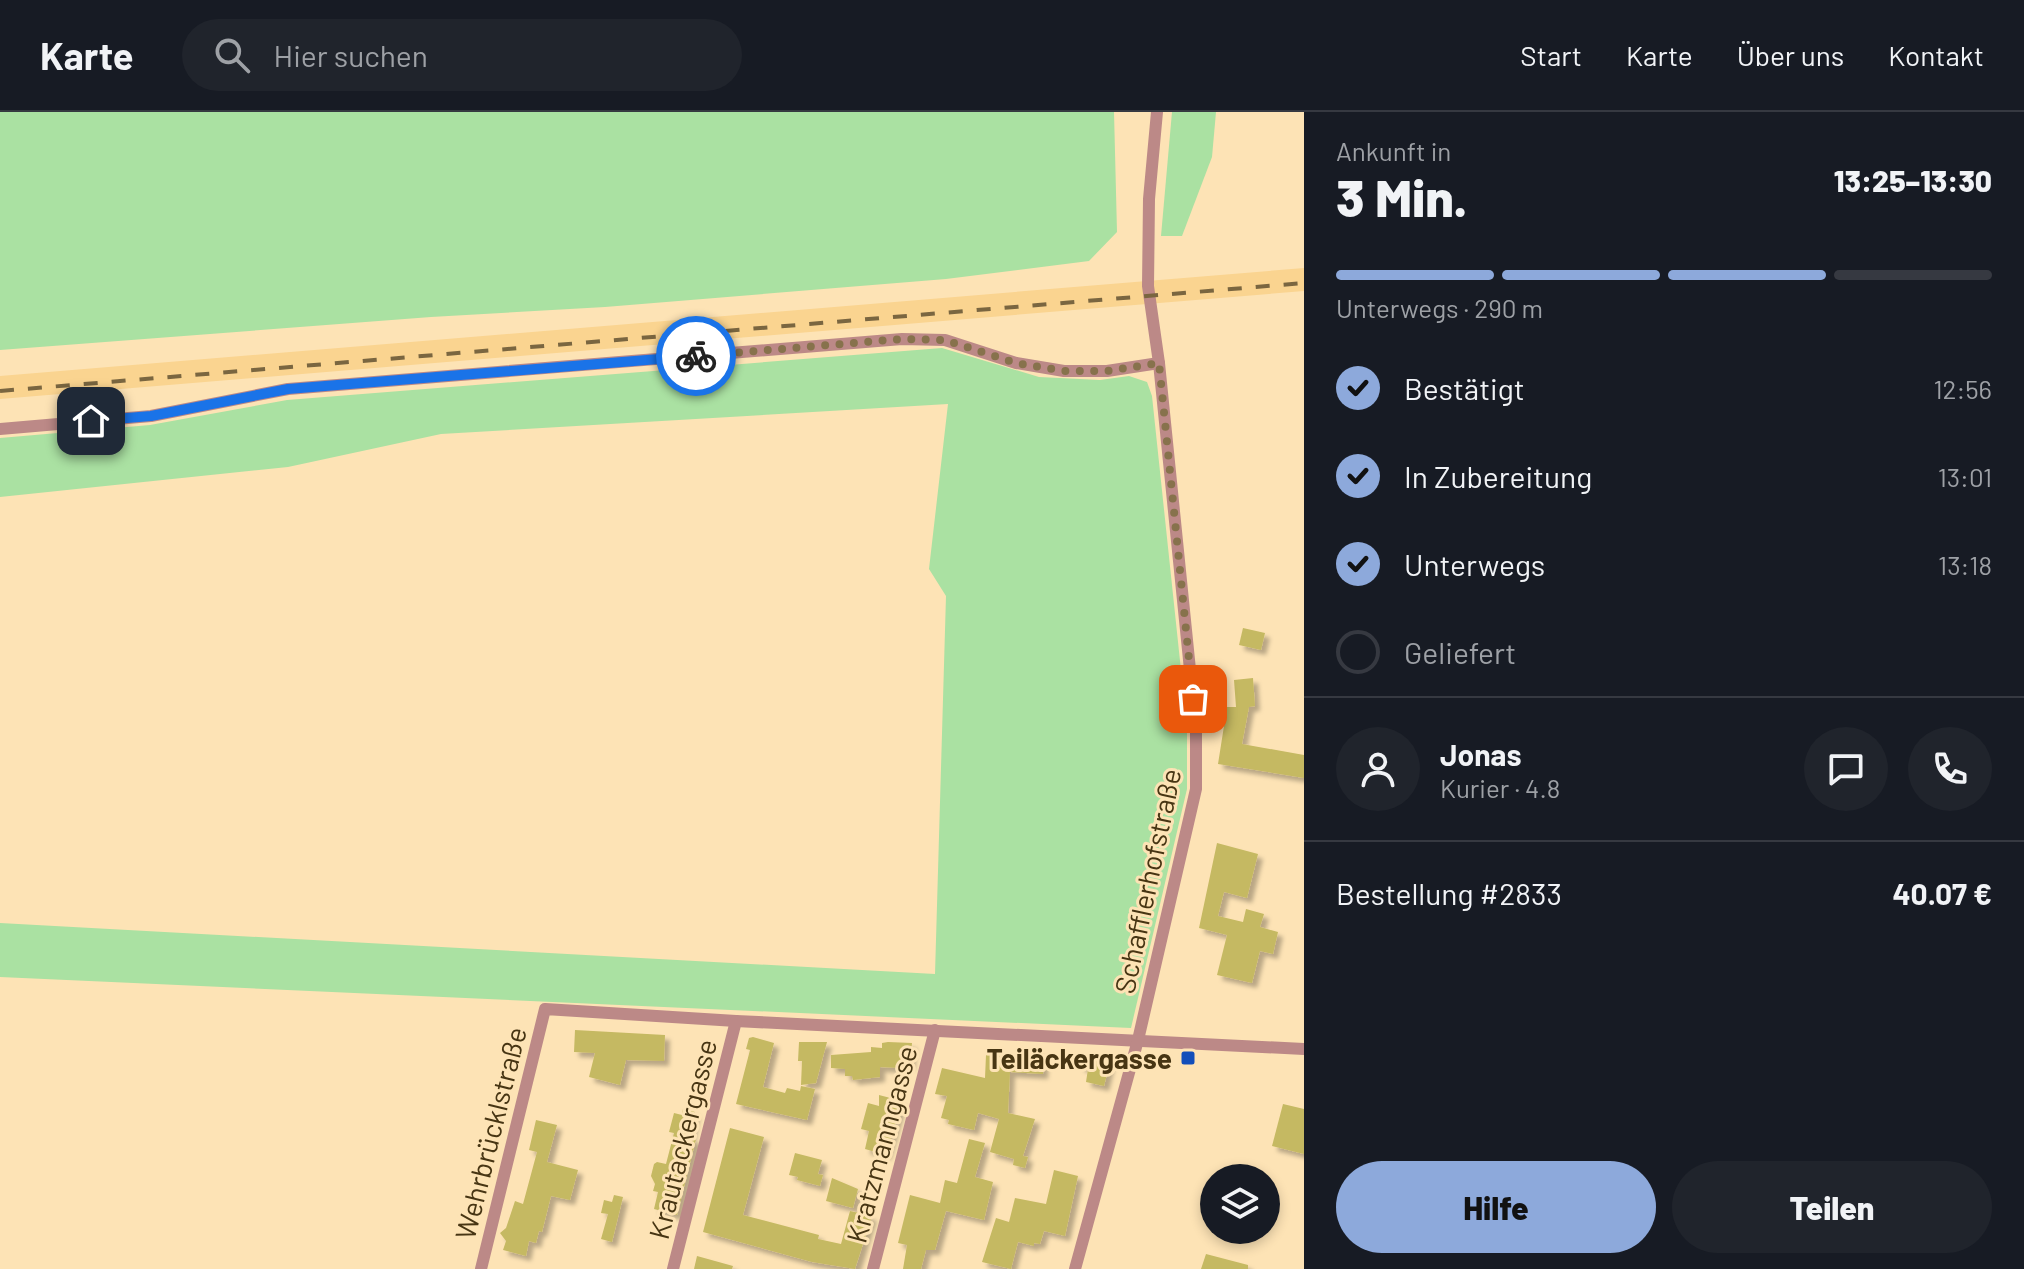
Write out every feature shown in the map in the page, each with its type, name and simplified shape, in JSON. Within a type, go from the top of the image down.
[{"type":"street","name":"Schafflerhofstraße","points":[[1075,1269],[1138,1040],[1196,789],[1196,729],[1159,363],[1148,286],[1151,161],[1157,112]]},
{"type":"street","points":[[0,429],[151,416],[288,389],[902,339],[945,340],[1016,363],[1064,371],[1107,371],[1159,363]]},
{"type":"street","name":"Wehrbrücklstraße","points":[[481,1269],[545,1009],[736,1021]]},
{"type":"street","points":[[736,1021],[1304,1049]]},
{"type":"street","name":"Krautackergasse","points":[[673,1269],[736,1021]]},
{"type":"street","name":"Kratzmanngasse","points":[[873,1269],[935,1030]]},
{"type":"shaded area","points":[[1304,268],[1304,291],[0,399],[0,376]]},
{"type":"green space","points":[[0,112],[1114,112],[1117,232],[1089,261],[946,279],[605,307],[0,350]]},
{"type":"green space","points":[[1172,112],[1216,112],[1212,157],[1182,236],[1161,236]]},
{"type":"green space","points":[[942,348],[1039,377],[1100,380],[1129,376],[1147,382],[1152,396],[1187,727],[1187,789],[1131,1028],[0,977],[0,923],[935,974],[946,596],[929,569],[948,404],[441,434],[288,467],[0,497],[0,438],[150,425],[287,400]]},
{"type":"building","points":[[1243,628],[1265,633],[1261,650],[1239,645]]},
{"type":"building","points":[[1253,678],[1255,706],[1249,707],[1242,744],[1304,755],[1304,778],[1218,764],[1227,707],[1236,707],[1234,680]]},
{"type":"building","points":[[1217,843],[1258,854],[1247,898],[1224,892],[1218,916],[1243,922],[1246,909],[1264,914],[1260,927],[1278,932],[1273,954],[1260,951],[1252,983],[1217,975],[1227,935],[1199,928]]},
{"type":"building","points":[[575,1030],[665,1035],[664,1061],[626,1060],[620,1085],[589,1077],[595,1053],[574,1052]]},
{"type":"building","points":[[749,1038],[774,1043],[763,1087],[785,1093],[787,1088],[800,1091],[801,1086],[815,1089],[807,1120],[736,1104],[750,1050],[746,1049]]},
{"type":"building","points":[[799,1042],[827,1042],[816,1083],[801,1085]]},
{"type":"building","points":[[882,1043],[912,1043],[910,1065],[880,1067],[880,1077],[853,1080],[852,1076],[845,1076],[845,1069],[831,1068],[831,1055],[871,1052],[871,1047],[882,1048]]},
{"type":"building","points":[[1024,1051],[1044,1052],[1043,1074],[1010,1072],[1008,1113],[1035,1119],[1023,1156],[1028,1157],[1025,1168],[1013,1165],[1014,1159],[990,1152],[999,1119],[978,1113],[974,1130],[948,1124],[949,1120],[941,1118],[947,1096],[935,1094],[942,1068],[985,1078],[986,1055],[1023,1057]]},
{"type":"building","points":[[1092,1053],[1111,1058],[1104,1086],[1086,1082],[1088,1069],[1079,1066],[1082,1055],[1091,1057]]},
{"type":"building","points":[[879,1095],[902,1101],[886,1155],[865,1149],[869,1131],[861,1129],[868,1103],[879,1106]]},
{"type":"building","points":[[1283,1104],[1304,1109],[1304,1154],[1272,1146]]},
{"type":"building","points":[[683,1109],[695,1112],[690,1138],[696,1139],[677,1215],[654,1209],[658,1192],[653,1191],[655,1184],[651,1176],[654,1164],[666,1164],[674,1133],[669,1132],[674,1113],[682,1115]]},
{"type":"building","points":[[536,1120],[557,1125],[547,1162],[578,1170],[570,1200],[551,1196],[542,1232],[539,1231],[536,1243],[529,1241],[526,1256],[503,1250],[506,1241],[500,1233],[506,1228],[515,1201],[523,1204],[537,1152],[529,1150]]},
{"type":"building","points":[[730,1128],[764,1137],[743,1215],[841,1244],[850,1211],[872,1216],[855,1269],[812,1262],[703,1232]]},
{"type":"building","points":[[969,1139],[985,1143],[975,1177],[993,1182],[984,1220],[946,1211],[935,1250],[926,1250],[921,1269],[903,1269],[907,1245],[898,1243],[910,1195],[940,1203],[945,1180],[957,1183]]},
{"type":"building","points":[[795,1153],[822,1160],[818,1174],[823,1175],[820,1186],[789,1175]]},
{"type":"building","points":[[1054,1170],[1078,1176],[1065,1236],[1044,1231],[1040,1244],[1034,1243],[1034,1246],[1018,1242],[1011,1269],[982,1262],[996,1218],[1009,1222],[1015,1198],[1046,1204]]},
{"type":"building","points":[[832,1178],[858,1189],[853,1208],[826,1201]]},
{"type":"building","points":[[614,1195],[623,1197],[612,1242],[601,1239],[608,1214],[601,1213],[604,1200],[612,1202]]},
{"type":"building","points":[[1206,1254],[1248,1265],[1248,1269],[1201,1269]]},
{"type":"building","points":[[697,1256],[733,1266],[732,1269],[694,1269]]},
{"type":"railway","points":[[0,391],[1304,283]]},
{"type":"way so far","points":[[696,356],[902,339],[945,340],[1016,363],[1064,371],[1107,371],[1159,363],[1193,699]]},
{"type":"place","name":"Teiläckergasse","points":[[1188,1058]]},
{"type":"route","points":[[91,421],[151,416],[288,389],[696,356]]}]
